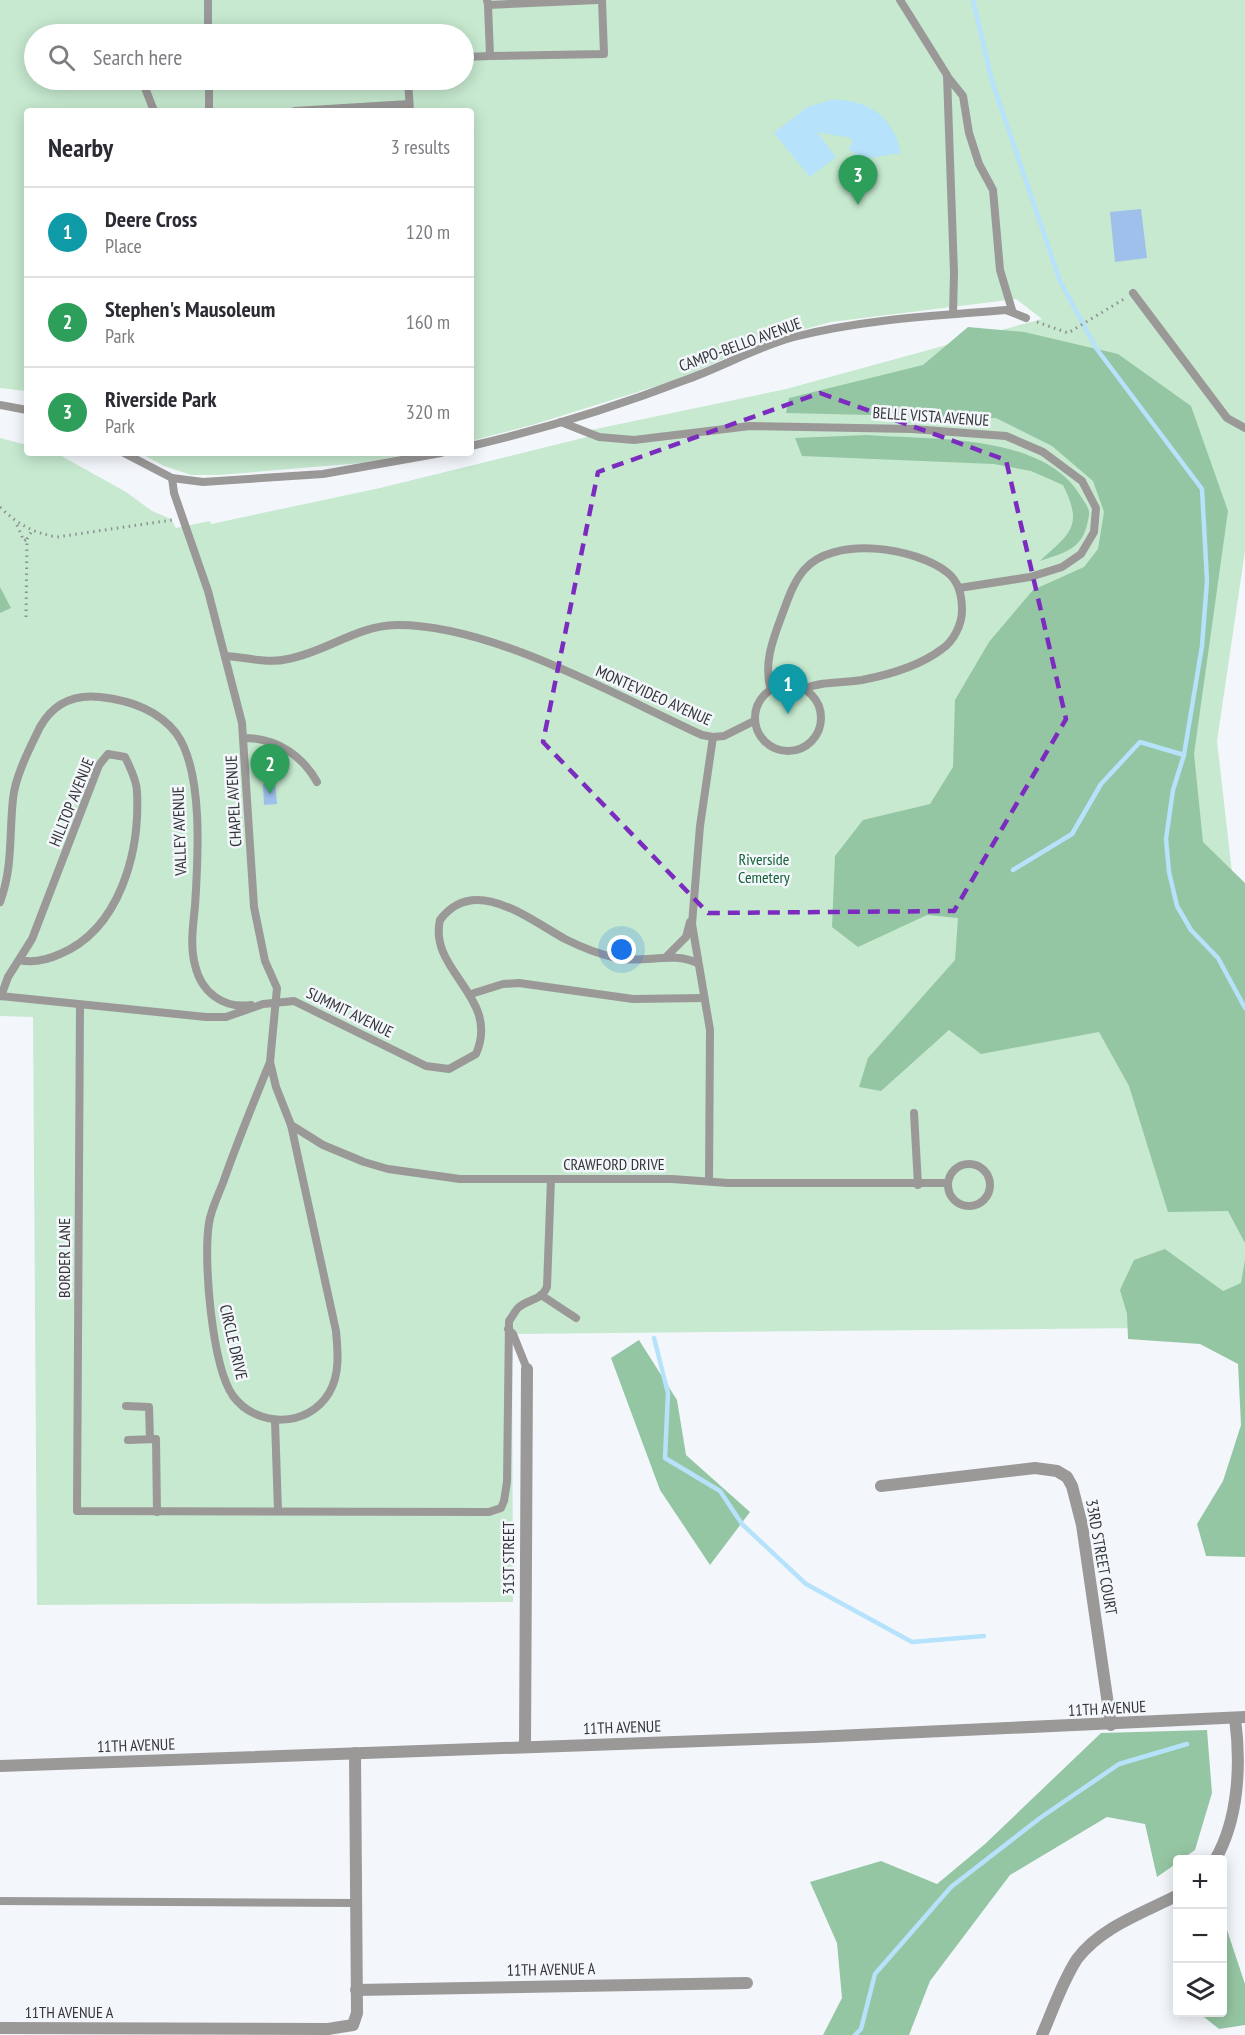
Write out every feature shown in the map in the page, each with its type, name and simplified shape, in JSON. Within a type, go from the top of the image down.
[{"type":"street","name":"31ST STREET","points":[[525,1747],[527,1369]]},
{"type":"street","name":"33RD STREET COURT","points":[[881,1486],[1035,1468],[1047,1468],[1066,1477],[1072,1486],[1082,1525],[1112,1725]]},
{"type":"street","name":"11TH AVENUE","points":[[0,1766],[1112,1725],[1240,1717]]},
{"type":"street","points":[[1217,1855],[1226,1836],[1235,1796],[1240,1717]]},
{"type":"street","points":[[356,1753],[356,1990]]},
{"type":"street","points":[[1042,2035],[1071,1969],[1088,1947],[1120,1923],[1173,1897]]},
{"type":"street","name":"11TH AVENUE A","points":[[0,2028],[328,2029],[353,2025],[357,2013],[356,1990],[747,1983]]},
{"type":"lane","points":[[208,0],[208,24]]},
{"type":"lane","points":[[490,56],[487,2],[598,0]]},
{"type":"lane","points":[[474,57],[604,54],[602,0]]},
{"type":"lane","points":[[900,0],[947,75],[963,96],[969,133],[979,164],[993,190],[1000,270],[1012,310],[1026,318]]},
{"type":"lane","points":[[947,75],[954,273],[952,314]]},
{"type":"lane","points":[[146,90],[153,108]]},
{"type":"lane","points":[[209,90],[209,108]]},
{"type":"lane","points":[[381,108],[410,107],[409,90]]},
{"type":"lane","points":[[1133,293],[1227,418],[1245,428]]},
{"type":"lane","name":"CAMPO-BELLO AVENUE","points":[[474,445],[561,422],[688,379],[747,353],[792,338],[844,325],[1012,310]]},
{"type":"lane","points":[[0,405],[24,409]]},
{"type":"lane","name":"BELLE VISTA AVENUE","points":[[561,422],[599,437],[634,440],[772,425],[912,429],[1006,436],[1043,452],[1082,481],[1096,508],[1094,532],[1081,554],[1062,567],[1030,577],[959,588]]},
{"type":"lane","points":[[136,457],[172,478],[227,482],[302,476],[423,456]]},
{"type":"lane","name":"CHAPEL AVENUE","points":[[172,478],[174,493],[208,591],[244,738],[254,907],[260,940],[277,988],[270,1062],[276,1087],[291,1125]]},
{"type":"lane","points":[[771,690],[768,672],[773,638],[794,584],[804,569],[817,559],[866,548],[908,553],[949,574],[959,588],[962,618],[958,629],[944,648],[921,662],[862,680],[814,684],[804,689]]},
{"type":"lane","name":"MONTEVIDEO AVENUE","points":[[225,656],[261,661],[288,660],[354,632],[394,626],[448,631],[505,646],[702,735],[712,737],[693,910],[697,963],[711,1049],[709,1181]]},
{"type":"lane","points":[[792,685],[804,689],[817,701],[821,717],[819,729],[813,740],[801,749],[789,751],[776,749],[766,743],[757,731],[754,721],[758,702],[771,690],[792,685]]},
{"type":"lane","name":"VALLEY AVENUE","points":[[0,902],[7,883],[11,861],[13,797],[35,738],[49,712],[56,705],[71,699],[90,697],[114,699],[149,710],[177,734],[189,763],[196,837],[193,951],[198,975],[205,988],[222,1002],[245,1006],[263,1004]]},
{"type":"lane","points":[[712,737],[724,736],[754,721]]},
{"type":"lane","points":[[244,738],[272,742],[293,753],[309,769],[317,782]]},
{"type":"lane","name":"HILLTOP AVENUE","points":[[1,996],[7,980],[19,960],[32,939],[99,765],[108,754],[125,757],[138,790],[136,839],[120,893],[103,920],[68,951],[37,961],[19,960]]},
{"type":"lane","name":"SUMMIT AVENUE","points":[[1,996],[226,1017],[263,1004],[294,1001],[426,1066],[449,1069],[476,1054],[479,1046],[481,1021],[471,994],[446,958],[439,943],[440,920],[447,910],[467,900],[479,900],[505,906],[585,948],[617,958],[684,958],[697,963]]},
{"type":"lane","points":[[664,959],[686,937],[693,910]]},
{"type":"lane","points":[[0,972],[7,980]]},
{"type":"lane","points":[[471,994],[503,984],[519,983],[625,998],[704,998]]},
{"type":"lane","name":"BORDER LANE","points":[[80,1005],[77,1511],[157,1512]]},
{"type":"lane","name":"CIRCLE DRIVE","points":[[270,1062],[209,1220],[207,1266],[209,1302],[225,1384],[243,1407],[275,1421]]},
{"type":"lane","points":[[914,1113],[918,1185]]},
{"type":"lane","points":[[278,1511],[275,1421],[309,1414],[322,1404],[330,1392],[338,1361],[336,1331],[324,1266],[291,1125]]},
{"type":"lane","name":"CRAWFORD DRIVE","points":[[291,1125],[322,1145],[388,1169],[460,1179],[709,1181],[728,1184],[948,1184]]},
{"type":"lane","points":[[970,1164],[978,1166],[988,1175],[989,1192],[978,1204],[969,1206],[959,1204],[952,1198],[948,1184],[952,1172],[961,1165],[970,1164]]},
{"type":"lane","points":[[128,1440],[156,1440],[157,1512],[489,1512],[501,1508],[507,1482],[509,1321],[518,1308],[541,1295],[547,1287],[551,1179]]},
{"type":"lane","points":[[541,1295],[576,1318]]},
{"type":"lane","points":[[508,1329],[513,1334],[527,1369]]},
{"type":"lane","points":[[126,1406],[149,1407],[150,1440]]},
{"type":"lane","points":[[0,1901],[356,1903]]},
{"type":"path","points":[[1026,318],[1068,333],[1133,293]]},
{"type":"path","points":[[0,507],[16,523],[32,531],[57,537],[78,536],[109,528],[127,528],[183,518]]},
{"type":"path","points":[[16,523],[24,541],[27,539]]},
{"type":"path","points":[[26,617],[27,539],[32,531]]},
{"type":"highlighted area","points":[[820,393],[1006,460],[1066,719],[954,911],[708,913],[543,742],[598,472]]},
{"type":"green space","name":"Riverside Cemetery","points":[[0,0],[1245,0],[1245,551],[1217,741],[1245,987],[1245,1327],[512,1334],[513,1602],[37,1605],[33,1017],[0,1016],[0,438],[24,444],[24,456],[61,456],[126,492],[152,511],[171,519],[176,528],[210,521],[211,524],[380,488],[587,437],[591,430],[786,389],[1042,319],[1016,299],[831,322],[769,339],[676,380],[532,425],[474,440],[474,108],[24,108],[24,391],[0,388]]},
{"type":"green space","points":[[968,327],[1024,332],[1118,354],[1191,406],[1228,511],[1194,754],[1203,842],[1245,883],[1245,1243],[1228,1211],[1168,1212],[1129,1086],[1099,1032],[981,1054],[949,1030],[881,1091],[859,1087],[868,1058],[955,960],[958,918],[927,915],[858,947],[832,927],[835,856],[863,820],[930,804],[953,767],[955,700],[989,642],[1033,590],[1084,567],[1098,549],[1104,512],[1093,481],[1052,446],[996,418],[786,413],[789,398],[923,365]]},
{"type":"green space","points":[[867,435],[983,444],[1013,450],[1040,460],[1063,475],[1080,495],[1089,510],[1087,526],[1074,547],[1040,561],[1066,536],[1071,528],[1072,511],[1063,485],[1031,471],[994,464],[802,456],[795,438]]},
{"type":"green space","points":[[146,456],[398,456],[362,463],[219,475],[191,475],[164,466]]},
{"type":"green space","points":[[0,587],[11,608],[0,613]]},
{"type":"green space","points":[[1165,1249],[1223,1291],[1241,1283],[1245,1260],[1245,1557],[1206,1556],[1197,1524],[1223,1481],[1241,1425],[1238,1364],[1200,1344],[1128,1339],[1127,1314],[1120,1290],[1134,1260]]},
{"type":"green space","points":[[639,1340],[677,1400],[686,1455],[750,1512],[710,1565],[660,1490],[611,1358]]},
{"type":"green space","points":[[1207,1730],[1212,1793],[1195,1850],[1188,1855],[1173,1855],[1173,1866],[1157,1877],[1145,1824],[1107,1817],[1010,1875],[930,1981],[909,2035],[823,2035],[842,1998],[837,1943],[810,1882],[881,1861],[937,1884],[985,1844],[1101,1733]]},
{"type":"green space","points":[[1227,1930],[1245,1984],[1245,2025],[1219,2029],[1204,2017],[1227,2017]]},
{"type":"water","points":[[831,100],[856,102],[876,112],[892,129],[901,153],[855,160],[854,151],[850,152],[851,138],[817,132],[836,157],[810,177],[774,133],[807,107]]},
{"type":"building","points":[[1141,209],[1147,258],[1115,262],[1110,212]]},
{"type":"building","points":[[275,783],[277,804],[264,805],[263,784]]},
{"type":"waterway","points":[[973,0],[992,81],[1060,281],[1096,348],[1202,489],[1207,581],[1202,646],[1184,755],[1173,790],[1166,839],[1169,872],[1177,906],[1191,930],[1218,958],[1245,1008]]},
{"type":"waterway","points":[[1013,870],[1072,834],[1101,784],[1140,742],[1184,755]]},
{"type":"waterway","points":[[654,1338],[668,1393],[665,1458],[720,1491],[742,1524],[806,1584],[912,1642],[984,1636]]},
{"type":"waterway","points":[[855,2035],[861,2029],[875,1974],[951,1887],[1040,1818],[1119,1764],[1187,1744]]},
{"type":"place","name":"Riverside Park","points":[[858,205]]},
{"type":"place","name":"Deere Cross","points":[[788,714]]},
{"type":"place","name":"Stephen's Mausoleum","points":[[270,794]]}]
